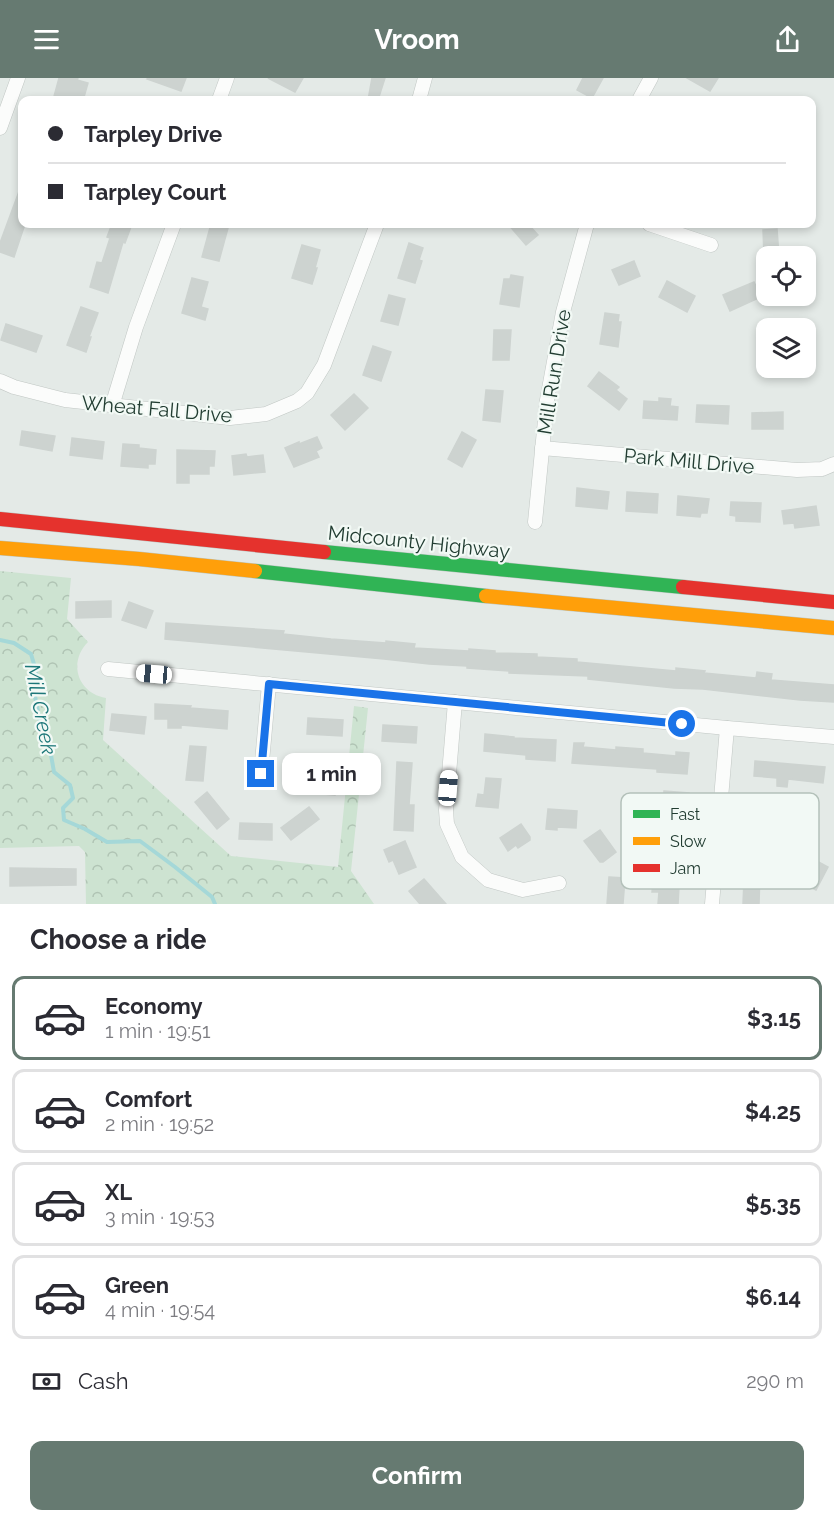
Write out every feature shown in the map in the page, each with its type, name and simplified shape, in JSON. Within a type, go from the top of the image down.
[{"type":"main road","name":"Midcounty Highway","points":[[0,519],[834,602]]},
{"type":"main road","points":[[0,548],[139,559],[536,601],[834,628]]},
{"type":"street","points":[[0,128],[18,78]]},
{"type":"street","points":[[220,96],[227,78]]},
{"type":"street","points":[[420,96],[425,78]]},
{"type":"street","points":[[641,96],[651,78]]},
{"type":"street","points":[[112,406],[136,327],[173,228]]},
{"type":"street","name":"Wheat Fall Drive","points":[[0,381],[14,387],[65,400],[112,406],[230,418],[266,414],[297,401],[307,393],[324,365],[375,228]]},
{"type":"street","name":"Mill Run Drive","points":[[535,522],[547,400],[562,312],[586,228]]},
{"type":"street","points":[[661,228],[711,245]]},
{"type":"street","name":"Park Mill Drive","points":[[542,447],[797,470],[822,469],[834,464]]},
{"type":"street","points":[[108,669],[727,728],[834,736]]},
{"type":"street","points":[[261,774],[269,684]]},
{"type":"street","points":[[456,702],[446,810],[447,824],[462,857],[488,880],[505,886],[523,890],[559,883]]},
{"type":"street","points":[[721,793],[727,728]]},
{"type":"street","points":[[712,904],[713,889]]},
{"type":"green space","points":[[0,571],[71,578],[67,619],[88,642],[78,658],[77,667],[82,683],[96,695],[106,698],[103,740],[231,856],[338,867],[354,706],[368,708],[351,871],[374,904],[86,904],[85,852],[79,846],[0,848]]},
{"type":"building","points":[[59,78],[78,78],[77,80],[88,83],[84,96],[54,96]]},
{"type":"building","points":[[148,78],[186,78],[181,91]]},
{"type":"building","points":[[268,78],[303,78],[295,92]]},
{"type":"building","points":[[372,78],[385,78],[379,96],[369,96]]},
{"type":"building","points":[[583,78],[603,78],[593,96],[577,90]]},
{"type":"building","points":[[687,78],[718,78],[710,91]]},
{"type":"building","points":[[18,194],[18,228],[24,228],[14,257],[0,252],[0,243]]},
{"type":"building","points":[[110,228],[131,228],[125,243],[123,242],[108,293],[90,287],[97,262],[102,263],[110,238],[107,237]]},
{"type":"building","points":[[210,228],[228,228],[219,261],[202,257]]},
{"type":"building","points":[[511,228],[532,228],[538,235],[526,245]]},
{"type":"building","points":[[777,229],[778,246],[764,246],[763,230]]},
{"type":"building","points":[[409,243],[423,248],[419,260],[422,261],[415,283],[398,278]]},
{"type":"building","points":[[302,245],[320,250],[312,284],[292,278]]},
{"type":"building","points":[[634,261],[640,276],[619,285],[612,270]]},
{"type":"building","points":[[511,275],[523,277],[519,307],[500,304],[504,279],[510,279]]},
{"type":"building","points":[[192,278],[208,282],[201,307],[208,309],[205,320],[182,313]]},
{"type":"building","points":[[667,281],[695,296],[687,312],[659,297]]},
{"type":"building","points":[[754,282],[756,286],[756,299],[730,311],[723,295]]},
{"type":"building","points":[[389,295],[405,299],[398,325],[381,321]]},
{"type":"building","points":[[81,307],[98,313],[86,352],[67,345]]},
{"type":"building","points":[[605,313],[619,315],[618,322],[621,322],[618,347],[600,344]]},
{"type":"building","points":[[6,324],[42,336],[36,352],[1,340]]},
{"type":"building","points":[[494,330],[511,330],[509,360],[493,360]]},
{"type":"building","points":[[373,346],[391,352],[381,381],[363,375]]},
{"type":"building","points":[[599,372],[619,387],[616,390],[627,399],[619,410],[588,386]]},
{"type":"building","points":[[486,390],[503,391],[500,422],[483,420]]},
{"type":"building","points":[[354,394],[368,408],[345,430],[331,415]]},
{"type":"building","points":[[659,398],[671,399],[670,406],[678,407],[677,420],[643,418],[644,401],[659,402]]},
{"type":"building","points":[[697,405],[729,406],[728,424],[696,422]]},
{"type":"building","points":[[783,412],[783,429],[752,429],[752,413]]},
{"type":"building","points":[[22,431],[55,436],[52,451],[20,445]]},
{"type":"building","points":[[462,432],[476,440],[462,467],[448,459]]},
{"type":"building","points":[[317,437],[322,448],[316,451],[319,457],[294,467],[285,448]]},
{"type":"building","points":[[72,438],[104,442],[102,459],[70,455]]},
{"type":"building","points":[[123,444],[139,445],[139,448],[156,450],[155,464],[148,464],[148,468],[121,466]]},
{"type":"building","points":[[177,450],[215,451],[214,466],[209,466],[209,474],[189,474],[189,483],[177,483]]},
{"type":"building","points":[[246,454],[247,457],[263,455],[265,472],[234,475],[232,456]]},
{"type":"building","points":[[577,488],[609,492],[607,509],[576,506]]},
{"type":"building","points":[[627,492],[658,494],[657,513],[626,511]]},
{"type":"building","points":[[678,496],[709,499],[707,513],[701,513],[700,517],[677,515]]},
{"type":"building","points":[[731,502],[761,503],[760,522],[736,521],[736,516],[730,515]]},
{"type":"building","points":[[816,506],[819,525],[795,528],[794,523],[784,524],[782,511]]},
{"type":"building","points":[[111,601],[111,617],[76,618],[76,602]]},
{"type":"building","points":[[129,602],[153,611],[146,628],[122,620]]},
{"type":"building","points":[[166,623],[284,631],[283,634],[331,639],[386,643],[386,641],[415,644],[414,648],[537,654],[537,657],[577,659],[577,662],[676,671],[676,668],[756,678],[757,672],[772,674],[771,680],[834,685],[834,702],[588,679],[588,676],[509,673],[509,671],[467,668],[467,666],[165,639]]},
{"type":"building","points":[[155,704],[228,711],[227,729],[181,725],[181,728],[168,728],[168,719],[155,719]]},
{"type":"building","points":[[112,714],[146,717],[144,734],[110,730]]},
{"type":"building","points":[[308,718],[343,720],[342,736],[307,734]]},
{"type":"building","points":[[383,725],[417,727],[416,743],[382,741]]},
{"type":"building","points":[[485,734],[556,740],[555,761],[526,759],[526,755],[484,751]]},
{"type":"building","points":[[574,743],[584,743],[583,747],[616,750],[616,747],[643,749],[643,753],[676,756],[676,752],[689,753],[687,774],[657,772],[657,769],[572,763]]},
{"type":"building","points":[[190,746],[206,747],[203,781],[186,780]]},
{"type":"building","points":[[314,760],[338,762],[335,795],[310,793],[311,785],[293,783],[293,776],[312,777]]},
{"type":"building","points":[[755,761],[825,767],[823,783],[788,779],[787,787],[777,786],[777,778],[754,776]]},
{"type":"building","points":[[397,762],[412,763],[409,805],[414,805],[413,831],[394,830]]},
{"type":"building","points":[[486,778],[501,779],[498,808],[476,806],[478,794],[484,795]]},
{"type":"building","points":[[664,791],[689,793],[664,793]]},
{"type":"building","points":[[207,792],[229,819],[217,829],[195,802]]},
{"type":"building","points":[[309,807],[319,819],[291,840],[281,828]]},
{"type":"building","points":[[548,809],[577,811],[576,828],[546,829]]},
{"type":"building","points":[[240,823],[272,824],[272,840],[239,839]]},
{"type":"building","points":[[521,824],[530,840],[508,851],[500,838]]},
{"type":"building","points":[[600,830],[616,852],[603,862],[600,862],[584,841]]},
{"type":"building","points":[[405,841],[416,867],[399,874],[393,860],[389,862],[384,850]]},
{"type":"building","points":[[819,862],[828,867],[819,884]]},
{"type":"building","points":[[10,868],[76,869],[76,885],[10,886]]},
{"type":"building","points":[[609,877],[621,878],[621,889],[624,889],[623,904],[607,904]]},
{"type":"building","points":[[424,879],[446,904],[420,904],[409,891]]},
{"type":"building","points":[[652,889],[679,889],[678,904],[658,904],[659,892],[652,892]]},
{"type":"building","points":[[744,889],[759,889],[759,904],[743,904]]},
{"type":"waterway","name":"Mill Creek","points":[[0,640],[14,643],[31,654],[36,671],[34,691],[41,727],[51,755],[54,772],[70,785],[73,798],[63,808],[64,820],[107,842],[140,841],[212,897],[215,904]]},
{"type":"traffic: fast","points":[[324,552],[683,587]]},
{"type":"traffic: fast","points":[[255,571],[486,596]]},
{"type":"traffic: slow","points":[[0,548],[255,571]]},
{"type":"traffic: slow","points":[[486,596],[834,628]]},
{"type":"traffic: jam","points":[[0,519],[324,552]]},
{"type":"traffic: jam","points":[[683,587],[834,602]]},
{"type":"route","points":[[261,774],[269,684],[682,724]]}]
